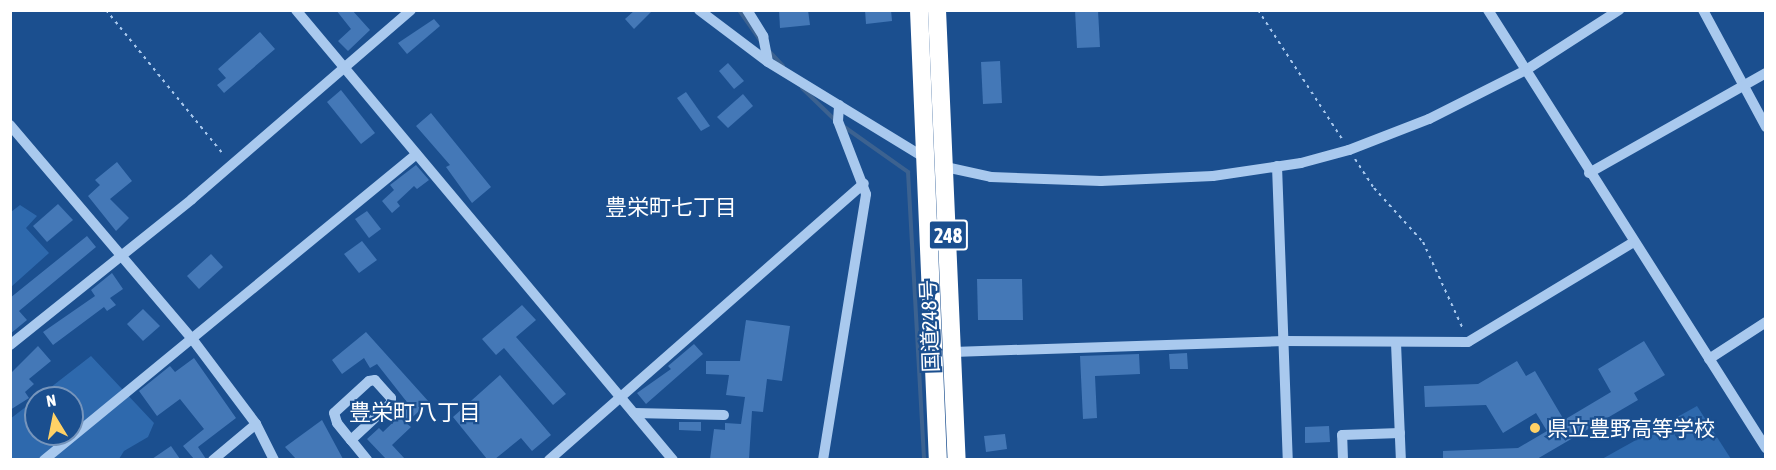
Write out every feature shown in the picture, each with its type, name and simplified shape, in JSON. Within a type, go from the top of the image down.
[{"type":"highway","name":"国道248号","points":[[920,10],[924,158],[938,459]]},
{"type":"highway","name":"国道248号","points":[[938,10],[957,459]]},
{"type":"street","points":[[296,10],[673,459]]},
{"type":"street","points":[[10,345],[232,164],[411,10]]},
{"type":"street","points":[[699,10],[768,62],[924,158],[945,167],[992,177],[1101,181],[1213,176],[1277,166],[1349,150],[1429,119],[1526,70],[1619,10]]},
{"type":"street","points":[[747,10],[763,36],[768,62]]},
{"type":"street","points":[[1488,10],[1589,173],[1766,448]]},
{"type":"street","points":[[1702,10],[1766,127]]},
{"type":"street","points":[[1589,173],[1766,73]]},
{"type":"street","points":[[823,459],[866,194],[864,183],[838,121],[839,105]]},
{"type":"street","points":[[10,124],[193,340],[256,424],[274,459]]},
{"type":"street","points":[[44,459],[193,340],[416,154]]},
{"type":"street","points":[[1277,166],[1288,459]]},
{"type":"street","points":[[549,459],[864,183]]},
{"type":"street","points":[[953,352],[1284,340],[1468,342],[1634,242]]},
{"type":"street","points":[[1709,358],[1766,322]]},
{"type":"street","points":[[1396,343],[1401,459]]},
{"type":"street","points":[[351,440],[391,404],[391,398],[375,380],[369,381],[334,413],[351,440],[367,459]]},
{"type":"street","points":[[634,413],[724,415]]},
{"type":"street","points":[[213,459],[256,424]]},
{"type":"street","points":[[1343,459],[1342,435],[1400,433]]},
{"type":"path","points":[[106,10],[232,164]]},
{"type":"path","points":[[1258,10],[1374,188],[1423,242],[1468,342]]},
{"type":"shaded area","points":[[20,205],[37,216],[26,228],[49,253],[11,287],[11,212]]},
{"type":"shaded area","points":[[91,356],[154,423],[148,437],[124,451],[119,459],[11,460],[10,419],[24,408],[24,446],[84,446],[84,386],[52,386]]},
{"type":"shaded area","points":[[1697,406],[1731,459],[1602,459]]},
{"type":"building","points":[[336,10],[352,10],[370,30],[348,51],[338,41],[351,29]]},
{"type":"building","points":[[635,10],[653,10],[634,29],[625,19]]},
{"type":"building","points":[[779,10],[808,10],[810,25],[780,28]]},
{"type":"building","points":[[865,10],[891,10],[892,21],[866,24]]},
{"type":"building","points":[[1075,10],[1098,10],[1100,47],[1077,48]]},
{"type":"building","points":[[434,19],[440,26],[407,54],[398,43]]},
{"type":"building","points":[[260,32],[275,49],[224,93],[217,85],[226,78],[218,69]]},
{"type":"building","points":[[1000,61],[1002,103],[983,104],[981,62]]},
{"type":"building","points":[[728,63],[744,81],[734,89],[719,71]]},
{"type":"building","points":[[341,90],[375,133],[361,144],[327,102]]},
{"type":"building","points":[[686,92],[710,126],[701,131],[677,98]]},
{"type":"building","points":[[743,94],[753,106],[728,128],[717,117]]},
{"type":"building","points":[[431,113],[491,187],[472,203],[446,167],[450,165],[416,126]]},
{"type":"building","points":[[117,162],[132,181],[110,199],[129,218],[116,231],[88,196],[100,185],[95,180]]},
{"type":"building","points":[[416,165],[429,180],[417,189],[414,186],[397,202],[400,206],[392,213],[382,201],[394,190],[390,185]]},
{"type":"building","points":[[58,204],[73,220],[47,242],[33,226]]},
{"type":"building","points":[[367,211],[381,229],[369,238],[355,219]]},
{"type":"building","points":[[87,236],[96,247],[19,311],[27,320],[10,334],[10,298]]},
{"type":"building","points":[[362,241],[377,260],[359,273],[344,254]]},
{"type":"building","points":[[211,254],[223,267],[199,289],[187,276]]},
{"type":"building","points":[[112,273],[123,289],[110,298],[116,305],[107,311],[104,307],[53,345],[43,332],[95,296],[91,290]]},
{"type":"building","points":[[977,279],[1022,279],[1023,320],[978,320]]},
{"type":"building","points":[[522,305],[536,320],[516,337],[566,394],[553,405],[504,348],[496,355],[482,339]]},
{"type":"building","points":[[143,309],[160,326],[143,341],[127,324]]},
{"type":"building","points":[[746,320],[790,326],[782,381],[767,379],[763,412],[752,411],[749,459],[710,459],[714,429],[725,430],[725,423],[741,424],[745,397],[726,395],[729,375],[706,374],[706,361],[740,361]]},
{"type":"building","points":[[366,332],[429,402],[406,423],[411,427],[392,445],[405,459],[386,459],[367,439],[379,428],[383,432],[410,406],[377,364],[370,368],[364,358],[342,374],[332,360]]},
{"type":"building","points":[[1644,341],[1665,375],[1634,393],[1638,400],[1537,459],[1443,459],[1443,451],[1518,448],[1547,431],[1536,413],[1503,433],[1486,405],[1425,407],[1424,386],[1478,384],[1517,361],[1526,376],[1535,371],[1564,420],[1611,392],[1598,369]]},
{"type":"building","points":[[694,344],[703,354],[646,404],[637,393],[671,369],[668,366]]},
{"type":"building","points":[[38,346],[51,361],[29,379],[34,384],[24,386],[24,401],[10,410],[10,374]]},
{"type":"building","points":[[1187,353],[1188,369],[1170,369],[1169,354]]},
{"type":"building","points":[[1139,354],[1140,374],[1095,376],[1097,418],[1083,419],[1080,356]]},
{"type":"building","points":[[194,358],[236,418],[198,447],[206,459],[194,459],[183,446],[204,429],[180,399],[157,416],[139,391],[170,366],[175,372]]},
{"type":"building","points":[[500,375],[551,435],[532,451],[521,438],[495,459],[487,459],[453,417]]},
{"type":"building","points":[[322,420],[343,459],[296,459],[285,447]]},
{"type":"building","points":[[679,422],[701,422],[701,431],[679,430]]},
{"type":"building","points":[[1329,426],[1330,442],[1305,443],[1305,427]]},
{"type":"building","points":[[1005,434],[1007,449],[986,452],[984,436]]},
{"type":"building","points":[[171,446],[180,459],[152,459]]},
{"type":"waterway","points":[[739,10],[761,42]]},
{"type":"waterway","points":[[770,52],[783,66]]},
{"type":"waterway","points":[[802,88],[835,120]]},
{"type":"waterway","points":[[843,126],[908,172],[924,460]]},
{"type":"place","name":"県立豊野高等学校","points":[[1535,428]]},
{"type":"district","name":"豊栄町七丁目","points":[[671,208]]},
{"type":"district","name":"豊栄町八丁目","points":[[415,413]]}]
